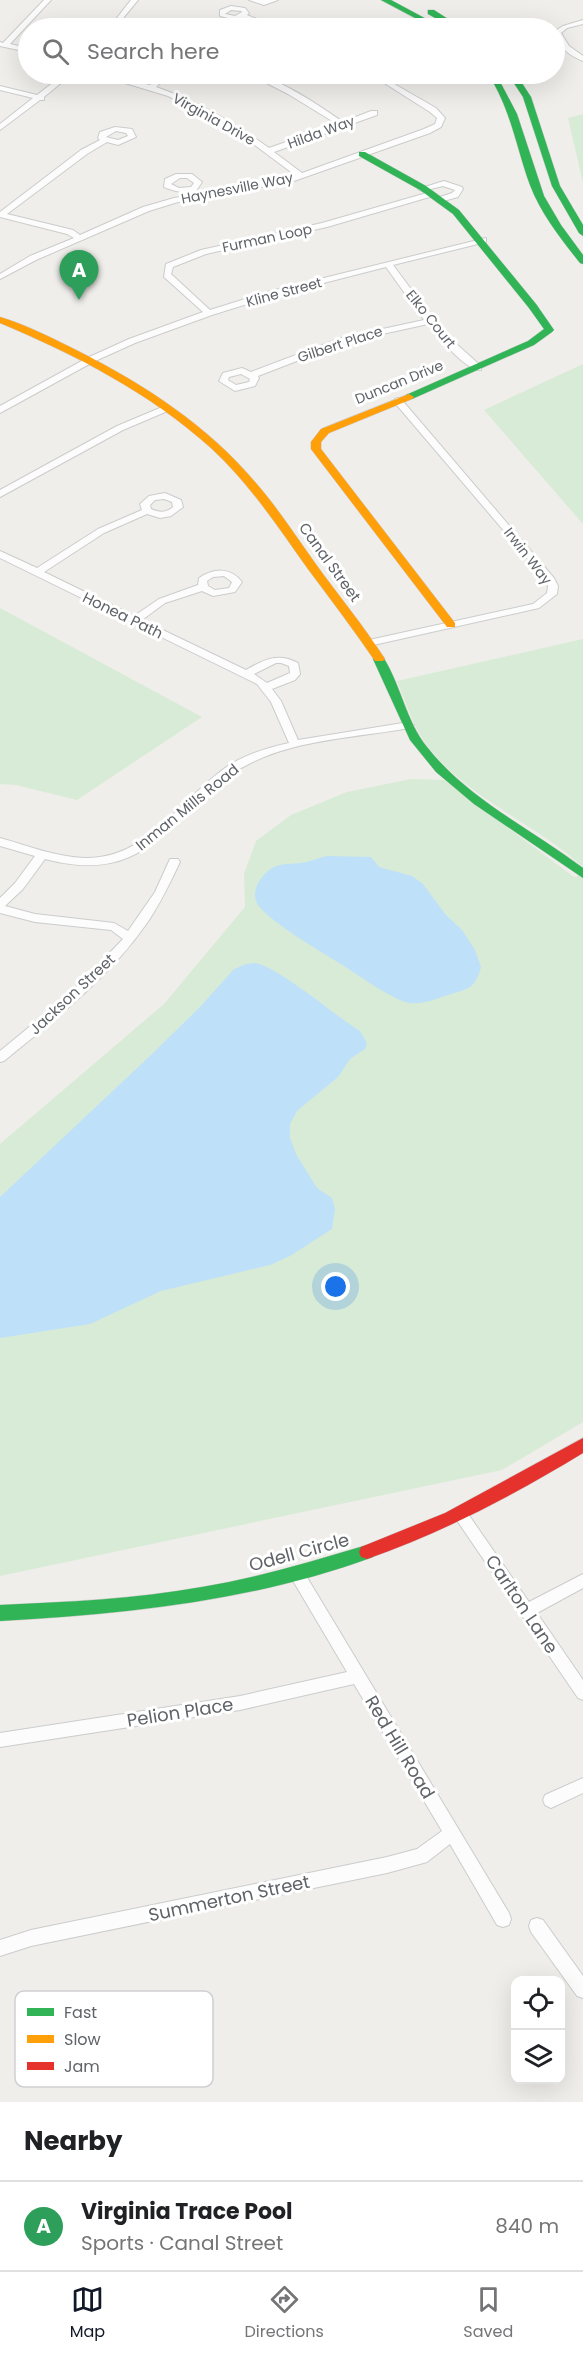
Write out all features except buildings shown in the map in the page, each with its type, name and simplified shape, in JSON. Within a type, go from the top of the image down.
[{"type":"street","points":[[30,18],[48,0]]},
{"type":"street","points":[[120,18],[135,0]]},
{"type":"street","points":[[254,18],[243,13],[254,1],[269,3],[275,0]]},
{"type":"street","points":[[385,0],[420,18]]},
{"type":"street","points":[[406,0],[441,18]]},
{"type":"street","points":[[565,27],[583,22]]},
{"type":"street","points":[[2,45],[18,29]]},
{"type":"street","points":[[565,44],[583,59]]},
{"type":"street","points":[[2,45],[18,48]]},
{"type":"street","points":[[0,128],[57,84]]},
{"type":"street","name":"Virginia Drive","points":[[138,84],[183,98],[250,136],[301,176]]},
{"type":"street","points":[[152,87],[155,84]]},
{"type":"street","points":[[274,84],[291,92],[342,124]]},
{"type":"street","name":"Haynesville Way","points":[[1,275],[33,258],[138,212],[191,193],[257,186],[301,176],[435,128],[441,121],[433,110],[390,84]]},
{"type":"street","points":[[498,84],[516,111],[523,150],[536,189],[583,261]]},
{"type":"street","points":[[519,84],[527,97],[556,186],[583,233]]},
{"type":"street","points":[[0,88],[41,98]]},
{"type":"street","name":"Hilda Way","points":[[269,151],[374,113]]},
{"type":"street","points":[[0,215],[76,158],[105,141]]},
{"type":"street","name":"Duncan Drive","points":[[362,154],[431,194],[455,211],[483,240],[501,269],[542,316],[549,330],[531,343],[478,368],[325,431],[316,442],[316,449],[451,625]]},
{"type":"street","name":"Furman Loop","points":[[208,313],[167,275],[168,266],[204,252],[324,225],[431,194]]},
{"type":"street","points":[[0,215],[70,232],[80,238]]},
{"type":"street","name":"Kline Street","points":[[0,410],[90,360],[132,341],[208,313],[270,294],[483,240]]},
{"type":"street","name":"Elko Court","points":[[389,265],[430,321],[467,361],[478,368]]},
{"type":"street","name":"Canal Street","points":[[0,320],[90,360],[128,381],[167,408],[218,450],[257,491],[369,643],[389,677],[409,725],[423,750],[458,785],[541,840],[583,874]]},
{"type":"street","name":"Gilbert Place","points":[[252,375],[344,340],[430,321]]},
{"type":"street","name":"Irwin Way","points":[[369,643],[536,606],[552,594],[553,586],[549,578],[398,400]]},
{"type":"street","points":[[0,494],[120,428],[167,408]]},
{"type":"street","points":[[38,573],[101,531],[147,511]]},
{"type":"street","name":"Honea Path","points":[[0,554],[247,674],[266,687],[276,701],[295,745]]},
{"type":"street","points":[[135,620],[162,601],[203,588]]},
{"type":"street","points":[[247,674],[269,660],[283,660],[294,665],[295,674],[291,678],[266,687]]},
{"type":"street","name":"Inman Mills Road","points":[[0,842],[87,863],[121,857],[151,840],[216,781],[236,766],[263,754],[295,745],[409,725]]},
{"type":"street","points":[[43,854],[0,907],[35,918],[114,927],[130,938]]},
{"type":"street","name":"Jackson Street","points":[[0,1058],[88,983],[130,938],[155,905],[174,862]]},
{"type":"street","name":"Odell Circle","points":[[0,1613],[70,1612],[136,1605],[194,1596],[297,1574],[373,1550],[461,1515],[492,1501],[583,1445]]},
{"type":"street","name":"Carlton Lane","points":[[461,1515],[583,1693]]},
{"type":"street","name":"Red Hill Road","points":[[297,1574],[503,1919]]},
{"type":"street","points":[[527,1611],[583,1581]]},
{"type":"street","name":"Pelion Place","points":[[0,1740],[240,1703],[358,1676]]},
{"type":"street","points":[[551,1800],[583,1785]]},
{"type":"street","name":"Summerton Street","points":[[0,1948],[31,1938],[387,1865],[421,1856],[452,1833]]},
{"type":"street","points":[[537,1926],[583,1989]]},
{"type":"green space","points":[[583,114],[583,183],[568,118]]},
{"type":"green space","points":[[583,364],[583,524],[484,410]]},
{"type":"green space","points":[[0,608],[202,717],[77,800],[16,785],[0,784]]},
{"type":"green space","points":[[583,639],[583,867],[544,837],[483,797],[445,766],[419,733],[397,681]]},
{"type":"green space","points":[[411,779],[444,780],[574,877],[583,875],[583,1422],[502,1470],[0,1576],[0,1144],[164,1004],[245,907],[244,874],[256,841],[291,815],[347,792]]},
{"type":"water","points":[[327,856],[371,857],[379,867],[412,876],[423,884],[446,915],[462,930],[475,950],[481,967],[476,981],[464,990],[428,1001],[411,1003],[395,998],[296,936],[273,920],[258,905],[256,889],[261,878],[269,870],[281,865]]},
{"type":"water","points":[[256,963],[281,975],[360,1031],[367,1043],[365,1049],[350,1059],[338,1077],[297,1111],[290,1124],[290,1138],[296,1154],[317,1188],[332,1198],[335,1209],[332,1229],[290,1256],[270,1265],[161,1291],[90,1324],[0,1338],[0,1197],[152,1054],[200,1007],[234,969]]},
{"type":"traffic: fast","points":[[385,0],[420,18]]},
{"type":"traffic: fast","points":[[431,12],[441,18]]},
{"type":"traffic: fast","points":[[499,84],[508,100],[539,196],[556,225],[583,261]]},
{"type":"traffic: fast","points":[[519,84],[527,97],[556,186],[583,233]]},
{"type":"traffic: fast","points":[[362,154],[423,188],[456,212],[533,306],[549,330],[531,343],[409,397]]},
{"type":"traffic: fast","points":[[379,659],[416,740],[440,769],[478,801],[583,874]]},
{"type":"traffic: fast","points":[[0,1613],[116,1606],[174,1599],[282,1577],[367,1552]]},
{"type":"traffic: slow","points":[[0,320],[66,349],[129,383],[188,423],[215,447],[241,472],[269,506],[379,659]]},
{"type":"traffic: slow","points":[[409,397],[325,431],[316,442],[316,449],[451,625]]},
{"type":"traffic: jam","points":[[367,1552],[424,1531],[478,1505],[583,1445]]},
{"type":"place","name":"Virginia Trace Pool","points":[[79,300]]}]
